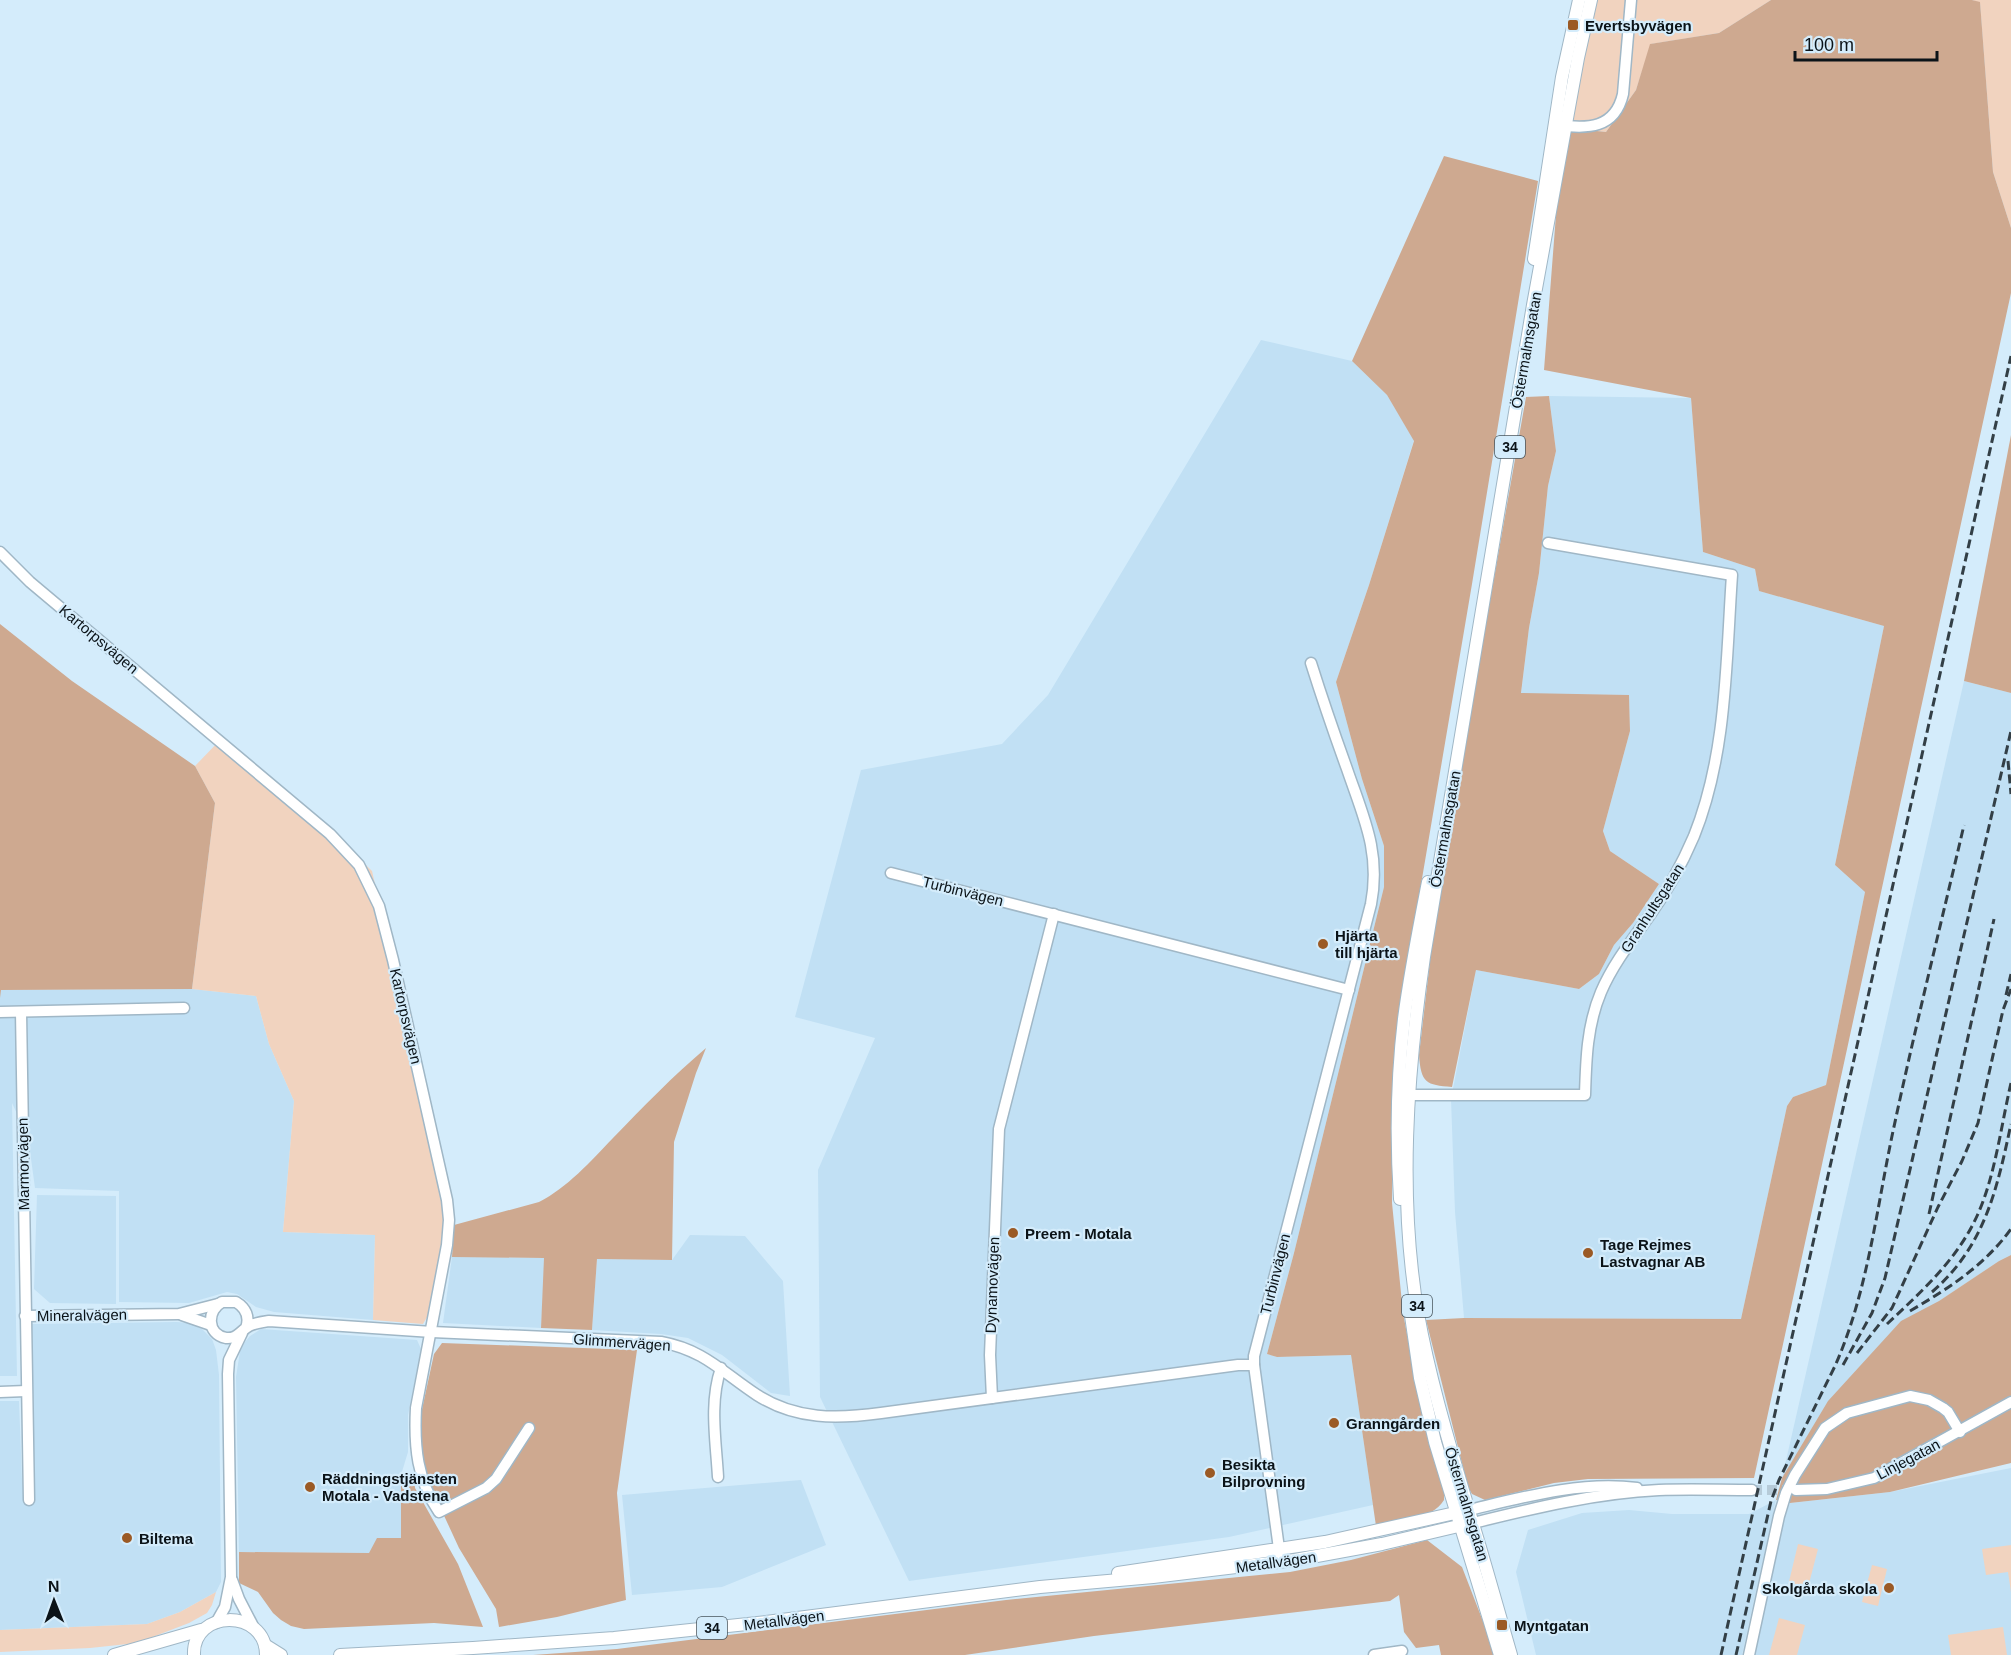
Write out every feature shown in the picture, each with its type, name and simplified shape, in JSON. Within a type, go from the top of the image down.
[{"type":"main road","name":"Östermalmsgatan","points":[[1511,1655],[1467,1524],[1456,1513],[1426,1406],[1414,1342],[1399,1180],[1404,1095],[1412,1055],[1424,957],[1533,305],[1579,0]]},
{"type":"main road","name":"Östermalmsgatan","points":[[1560,125],[1591,0]]},
{"type":"main road","name":"Östermalmsgatan","points":[[1404,1095],[1408,1218],[1418,1311],[1437,1402],[1469,1510],[1467,1524],[1500,1655]]},
{"type":"main road","name":"Metallvägen","points":[[1280,1556],[1469,1510]]},
{"type":"main road","name":"Metallvägen","points":[[340,1655],[699,1630],[1040,1587],[1153,1576],[1280,1556],[1356,1549],[1467,1524]]},
{"type":"main road","points":[[114,1655],[201,1630],[216,1623],[239,1621],[253,1626],[266,1650],[281,1655]]},
{"type":"main road","points":[[194,1655],[195,1642],[201,1630]]},
{"type":"street","points":[[1560,125],[1583,127],[1602,123],[1619,107],[1623,94],[1631,0]]},
{"type":"street","name":"Granhultsgatan","points":[[1404,1095],[1585,1095],[1589,1036],[1601,992],[1615,965],[1676,874],[1694,834],[1707,796],[1723,698],[1732,574],[1548,543]]},
{"type":"street","name":"Kartorpsvägen","points":[[0,552],[30,582],[330,834],[349,853],[367,877],[379,906],[393,960],[447,1200],[447,1245],[416,1408],[415,1439],[417,1463],[423,1484],[439,1512],[486,1488],[496,1479],[529,1428]]},
{"type":"street","name":"Turbinvägen","points":[[1280,1556],[1254,1365],[1259,1335],[1371,904],[1374,883],[1374,859],[1368,827],[1311,663]]},
{"type":"street","name":"Turbinvägen","points":[[891,873],[1348,990]]},
{"type":"street","name":"Dynamovägen","points":[[992,1398],[990,1355],[999,1129],[1054,914]]},
{"type":"street","points":[[0,1012],[184,1008]]},
{"type":"street","name":"Marmorvägen","points":[[21,1012],[25,1316]]},
{"type":"street","name":"Glimmervägen","points":[[218,1304],[226,1301],[236,1302],[246,1312],[269,1321],[432,1332],[661,1342],[694,1352],[771,1403],[788,1410],[818,1417],[849,1417],[992,1398]]},
{"type":"street","points":[[216,1623],[225,1607],[231,1577],[229,1360],[220,1336],[211,1325],[212,1311],[218,1304]]},
{"type":"street","name":"Mineralvägen","points":[[29,1500],[25,1316],[179,1314],[218,1304]]},
{"type":"street","points":[[229,1360],[248,1320],[246,1312]]},
{"type":"street","name":"Mineralvägen","points":[[179,1314],[211,1325]]},
{"type":"street","name":"Glimmervägen","points":[[220,1336],[229,1338],[269,1321]]},
{"type":"street","points":[[992,1398],[1238,1365],[1254,1365]]},
{"type":"street","points":[[718,1477],[714,1406],[716,1383],[721,1368]]},
{"type":"street","points":[[0,1392],[26,1391]]},
{"type":"street","points":[[1749,1655],[1781,1509],[1791,1482],[1825,1428],[1847,1413],[1910,1396],[1929,1400],[1943,1408],[1960,1432]]},
{"type":"street","name":"Linjegatan","points":[[1796,1490],[1827,1489],[1874,1478],[2011,1402]]},
{"type":"street","points":[[1469,1510],[1545,1492],[1590,1486],[1627,1486],[1659,1490]]},
{"type":"street","points":[[1467,1524],[1569,1501],[1659,1490],[1752,1490]]},
{"type":"street","points":[[231,1577],[253,1626]]},
{"type":"street","points":[[1374,1655],[1402,1651]]},
{"type":"shaded area","points":[[1597,0],[1771,0],[1719,33],[1651,44],[1636,90],[1606,132],[1569,128],[1583,55]]},
{"type":"shaded area","points":[[1771,0],[1972,0],[1980,2],[1993,172],[2011,228],[2011,293],[1754,1478],[1588,1479],[1554,1483],[1485,1500],[1472,1494],[1468,1487],[1426,1320],[1464,1318],[1741,1319],[1787,1106],[1793,1097],[1826,1085],[1865,892],[1835,865],[1884,626],[1759,591],[1755,569],[1703,552],[1691,398],[1544,370],[1558,189],[1569,128],[1606,132],[1636,90],[1650,44],[1719,33]]},
{"type":"shaded area","points":[[1972,0],[2011,0],[2011,228],[1993,172],[1980,3]]},
{"type":"shaded area","points":[[1444,156],[1538,181],[1406,973],[1393,1089],[1392,1203],[1403,1313],[1422,1413],[1444,1491],[1444,1500],[1438,1507],[1423,1516],[1376,1526],[1351,1355],[1277,1357],[1267,1354],[1384,887],[1384,846],[1362,779],[1336,682],[1414,441],[1387,395],[1352,361]]},
{"type":"shaded area","points":[[1261,340],[1352,361],[1387,395],[1414,440],[1336,682],[1362,779],[1384,846],[1384,887],[1267,1354],[1277,1357],[1351,1355],[1373,1505],[1229,1537],[909,1581],[820,1397],[818,1170],[875,1038],[795,1017],[861,770],[1002,744],[1048,695]]},
{"type":"shaded area","points":[[1549,396],[1691,398],[1703,552],[1755,569],[1759,591],[1884,626],[1835,865],[1865,892],[1826,1085],[1793,1097],[1787,1106],[1741,1319],[1464,1318],[1455,1212],[1451,1099],[1476,970],[1579,989],[1599,974],[1614,945],[1633,923],[1659,884],[1610,851],[1603,831],[1630,731],[1629,695],[1521,694],[1539,573],[1548,486],[1556,451]]},
{"type":"shaded area","points":[[1549,396],[1556,451],[1548,486],[1539,573],[1521,693],[1629,695],[1630,731],[1603,831],[1610,851],[1659,884],[1633,923],[1614,945],[1599,974],[1579,989],[1476,970],[1452,1087],[1436,1085],[1426,1081],[1423,1077],[1419,1055],[1437,901],[1526,397]]},
{"type":"shaded area","points":[[2011,435],[2011,693],[1964,681]]},
{"type":"shaded area","points":[[0,624],[72,681],[195,766],[215,803],[192,989],[1,990],[0,998]]},
{"type":"shaded area","points":[[1964,681],[2011,693],[2011,1255],[1939,1301],[1782,1478]]},
{"type":"shaded area","points":[[223,737],[302,803],[372,871],[451,1221],[439,1297],[423,1324],[373,1320],[375,1235],[283,1232],[294,1101],[269,1044],[256,996],[192,989],[215,803],[195,766]]},
{"type":"shaded area","points":[[192,989],[256,996],[269,1044],[294,1101],[283,1232],[375,1235],[373,1320],[274,1312],[256,1307],[237,1294],[227,1292],[189,1303],[119,1302],[119,1191],[35,1188],[28,1137],[12,1103],[17,1376],[0,1376],[0,990]]},
{"type":"shaded area","points":[[706,1048],[674,1142],[672,1260],[597,1259],[592,1330],[541,1328],[544,1258],[452,1257],[454,1225],[539,1202],[569,1182],[658,1092]]},
{"type":"shaded area","points":[[37,1195],[116,1196],[116,1304],[50,1303],[34,1289]]},
{"type":"shaded area","points":[[690,1235],[745,1236],[783,1281],[790,1396],[771,1393],[722,1355],[688,1338],[592,1330],[597,1259],[672,1260]]},
{"type":"shaded area","points":[[2011,1255],[2011,1463],[1890,1492],[1790,1503],[1776,1500],[1782,1478],[1828,1401],[1901,1321],[1939,1301]]},
{"type":"shaded area","points":[[452,1257],[545,1258],[541,1328],[443,1323]]},
{"type":"shaded area","points":[[189,1323],[202,1329],[212,1339],[216,1350],[219,1375],[221,1582],[216,1592],[180,1612],[147,1624],[0,1630],[0,1401],[19,1401],[22,1480],[34,1480],[31,1324]]},
{"type":"shaded area","points":[[261,1329],[417,1340],[421,1349],[408,1415],[408,1452],[401,1475],[402,1538],[369,1553],[239,1552],[236,1377],[240,1351],[250,1336]]},
{"type":"shaded area","points":[[442,1343],[637,1350],[617,1493],[626,1600],[557,1617],[499,1627],[496,1609],[459,1548],[422,1468],[421,1414],[434,1354]]},
{"type":"shaded area","name":"Skolgårda skola","points":[[2011,1468],[2011,1655],[1750,1655],[1783,1522],[1790,1503],[1890,1492]]},
{"type":"shaded area","points":[[401,1475],[414,1475],[415,1488],[458,1564],[483,1627],[434,1623],[304,1629],[291,1626],[281,1620],[258,1592],[239,1583],[239,1552],[369,1553],[377,1538],[401,1538]]},
{"type":"shaded area","points":[[801,1480],[826,1545],[722,1587],[632,1595],[622,1495]]},
{"type":"shaded area","points":[[1776,1500],[1742,1655],[1536,1655],[1516,1572],[1528,1530],[1582,1513],[1629,1510],[1672,1514],[1749,1514]]},
{"type":"shaded area","points":[[1427,1540],[1462,1567],[1496,1655],[1441,1655],[1439,1645],[1416,1648],[1404,1632],[1399,1595],[1390,1601],[1094,1636],[965,1655],[533,1655],[617,1649],[1006,1600],[1290,1572],[1351,1560]]},
{"type":"shaded area","points":[[1798,1544],[1818,1549],[1806,1595],[1787,1590]]},
{"type":"shaded area","points":[[2011,1545],[2011,1592],[2008,1572],[1986,1575],[1982,1549]]},
{"type":"shaded area","points":[[1872,1565],[1887,1569],[1878,1606],[1862,1602]]},
{"type":"shaded area","points":[[216,1592],[207,1613],[189,1623],[137,1643],[90,1648],[0,1652],[0,1630],[147,1624],[180,1612]]},
{"type":"shaded area","points":[[1779,1618],[1805,1625],[1797,1655],[1769,1655]]},
{"type":"shaded area","points":[[2003,1627],[2007,1655],[1951,1655],[1948,1635]]},
{"type":"tunnel","points":[[1752,1490],[1794,1490]]},
{"type":"railway","points":[[1721,1655],[2011,356]]},
{"type":"railway","points":[[1843,1365],[1872,1313],[1885,1278],[2011,731]]},
{"type":"railway","points":[[2008,761],[2011,794]]},
{"type":"railway","points":[[1736,1655],[1771,1501],[1835,1366],[1846,1339],[1863,1282],[1909,1058],[1964,825]]},
{"type":"railway","points":[[1929,1214],[1994,919]]},
{"type":"railway","points":[[2006,995],[2011,974]]},
{"type":"railway","points":[[1857,1353],[1892,1308],[1938,1207],[1962,1161],[1978,1123],[2003,1010],[2011,989]]},
{"type":"railway","points":[[1887,1324],[1949,1261],[1969,1232],[1983,1201],[1993,1168],[2011,1083]]},
{"type":"railway","points":[[1932,1292],[1950,1274],[1977,1236],[1994,1194],[2011,1124]]},
{"type":"railway","points":[[1910,1311],[1952,1285],[1977,1265],[2011,1229]]},
{"type":"place","name":"Evertsbyvägen","points":[[1573,25]]},
{"type":"place","name":"Hjärta till hjärta","points":[[1323,944]]},
{"type":"place","name":"Preem - Motala","points":[[1013,1233]]},
{"type":"place","name":"Tage Rejmes Lastvagnar AB","points":[[1588,1253]]},
{"type":"place","name":"Granngården","points":[[1334,1423]]},
{"type":"place","name":"Besikta Bilprovning","points":[[1210,1473]]},
{"type":"place","name":"Räddningstjänsten Motala - Vadstena","points":[[310,1487]]},
{"type":"place","name":"Biltema","points":[[127,1538]]},
{"type":"place","name":"Skolgårda skola","points":[[1889,1588]]},
{"type":"place","name":"Myntgatan","points":[[1502,1625]]}]
